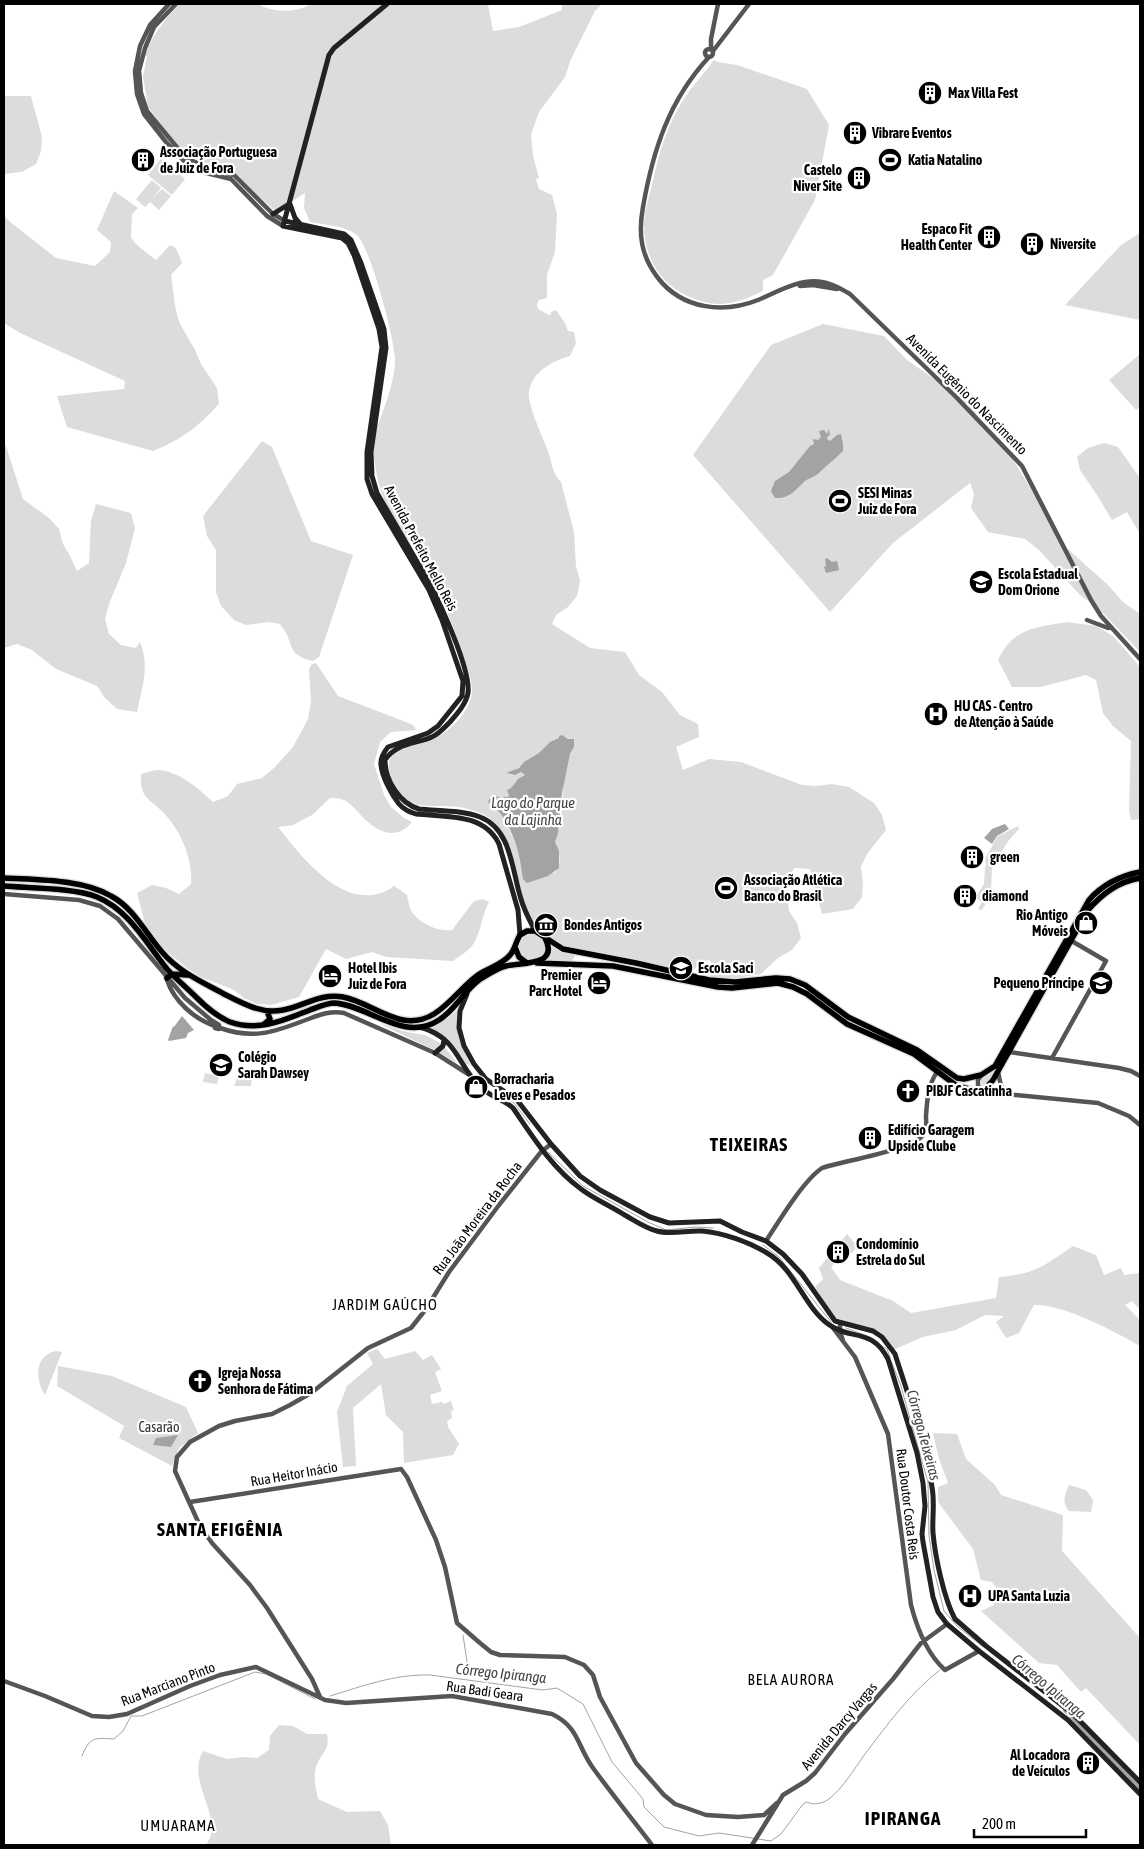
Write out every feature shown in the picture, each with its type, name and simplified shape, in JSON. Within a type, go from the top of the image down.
[{"type":"main road","points":[[284,223],[329,55],[334,48],[387,4]]},
{"type":"main road","points":[[273,214],[289,204]]},
{"type":"main road","points":[[289,204],[295,218],[301,225]]},
{"type":"main road","name":"Avenida Prefeito Mello Reis","points":[[284,223],[344,234],[351,240],[361,263],[384,329],[386,348],[371,452],[372,476],[377,493],[436,595],[457,647],[468,683],[466,699],[456,715],[441,731],[433,736],[395,749],[389,754],[386,760],[387,774],[403,801],[411,807],[470,814],[487,820],[495,827],[508,847],[521,899],[535,931]]},
{"type":"main road","name":"Avenida Prefeito Mello Reis","points":[[284,223],[342,238],[348,243],[354,255],[380,330],[382,347],[367,452],[367,479],[372,494],[429,590],[442,620],[463,681],[462,696],[438,726],[428,733],[388,747],[381,760],[381,766],[390,791],[400,805],[408,812],[472,820],[484,825],[495,836],[518,910],[520,935]]},
{"type":"main road","points":[[419,1027],[437,1021],[446,1015],[471,987],[506,966],[534,963],[572,963],[613,966],[718,987],[732,988],[786,984],[801,990],[847,1024],[880,1037],[914,1054],[935,1075],[972,1092],[982,1090],[988,1087],[998,1072],[1069,940],[1083,908],[1096,892],[1107,884],[1118,878],[1140,872]]},
{"type":"main road","points":[[4,878],[76,884],[94,888],[110,895],[124,905],[167,958],[191,977]]},
{"type":"main road","points":[[935,1075],[942,1071],[952,1078],[961,1081],[975,1078],[994,1066],[1088,910],[1113,887],[1140,878]]},
{"type":"main road","points":[[4,886],[82,892],[105,900],[117,908],[131,922],[169,976],[223,1018],[243,1025],[261,1026],[280,1022],[333,1003],[351,1007],[399,1026],[419,1027],[435,1033],[444,1039],[458,1054],[470,1076],[485,1091],[513,1108],[543,1151],[581,1189],[658,1232],[702,1231],[716,1234],[754,1247],[776,1258],[794,1280],[818,1316],[840,1331],[872,1339],[888,1359],[917,1453],[923,1483],[925,1506],[922,1534],[933,1597],[938,1612],[986,1646],[1073,1714],[1140,1794]]},
{"type":"main road","points":[[169,976],[180,974],[191,977],[249,1006],[267,1011],[291,1010],[320,998],[334,996],[353,1000],[404,1020],[423,1019],[439,1012],[469,982],[504,961],[512,953],[520,935],[527,931],[535,931],[563,949],[576,953],[636,963],[689,976],[724,982],[776,978],[790,979],[805,986],[848,1017],[905,1043],[957,1078],[966,1079],[979,1076]]},
{"type":"main road","points":[[515,945],[519,957],[526,962],[534,963],[541,960],[547,952],[544,936]]},
{"type":"main road","points":[[572,963],[576,953]]},
{"type":"main road","points":[[471,987],[463,1001],[459,1022],[460,1035],[467,1053],[482,1076],[517,1100],[540,1132],[570,1166],[587,1181],[650,1217],[669,1223],[720,1221],[766,1241],[783,1254],[802,1274],[838,1322],[873,1331],[882,1337],[895,1354],[926,1454],[934,1502],[933,1535],[951,1621],[979,1651],[1093,1740],[1140,1782]]},
{"type":"main road","points":[[261,1026],[270,1019],[267,1011]]},
{"type":"main road","points":[[435,1053],[443,1046],[444,1039]]},
{"type":"main road","points":[[465,1067],[473,1068],[485,1081],[493,1086],[497,1086]]},
{"type":"main road","points":[[716,1234],[720,1221]]},
{"type":"main road","points":[[727,1237],[742,1232]]},
{"type":"main road","points":[[754,1247],[766,1241]]},
{"type":"street","name":"Avenida Prefeito Mello Reis","points":[[170,4],[150,25],[140,46],[135,71],[137,94],[144,114],[183,160],[198,171],[231,179],[267,216],[284,223]]},
{"type":"street","name":"Avenida Prefeito Mello Reis","points":[[176,4],[154,27],[145,48],[140,71],[141,93],[147,111],[184,157],[204,166],[234,175],[284,223]]},
{"type":"street","points":[[709,52],[718,4]]},
{"type":"street","name":"Avenida Eugênio do Nascimento","points":[[749,4],[709,52],[679,97],[661,133],[646,186],[640,229],[641,243],[646,257],[663,283],[674,293],[691,303],[711,308],[728,308],[755,301],[777,291],[813,284],[842,289],[850,294],[1022,466],[1098,611],[1140,659]]},
{"type":"street","name":"Avenida Eugênio do Nascimento","points":[[1070,558],[1089,601],[1108,628],[1131,649]]},
{"type":"street","points":[[1087,620],[1108,628]]},
{"type":"street","points":[[4,894],[79,900],[108,910],[169,976],[185,998],[217,1026]]},
{"type":"street","points":[[1052,1058],[1106,961],[1069,940]]},
{"type":"street","points":[[169,976],[170,986],[180,1002],[199,1018],[238,1034],[265,1034],[321,1014],[338,1011],[435,1053],[470,1076]]},
{"type":"street","points":[[180,1002],[183,997],[185,998]]},
{"type":"street","points":[[217,1026],[223,1018]]},
{"type":"street","points":[[1009,1052],[1119,1068],[1140,1076]]},
{"type":"street","points":[[458,1067],[465,1067]]},
{"type":"street","points":[[998,1072],[1001,1086],[1011,1094]]},
{"type":"street","points":[[766,1241],[795,1199],[816,1172],[822,1168],[902,1147],[922,1137],[925,1132],[928,1099],[935,1075]]},
{"type":"street","points":[[979,1076],[978,1083],[985,1092],[1098,1103],[1129,1116],[1140,1125]]},
{"type":"street","points":[[533,1138],[540,1132]]},
{"type":"street","name":"Rua João Moreira da Rocha","points":[[190,1502],[175,1471],[177,1457],[190,1442],[220,1426],[234,1421],[272,1414],[290,1405],[311,1393],[368,1348],[407,1330],[414,1324],[474,1238],[543,1151],[551,1144]]},
{"type":"street","points":[[832,1327],[838,1322]]},
{"type":"street","name":"Rua Doutor Costa Reis","points":[[838,1322],[843,1341]]},
{"type":"street","name":"Rua Doutor Costa Reis","points":[[832,1327],[855,1357],[888,1434],[911,1605],[924,1641],[945,1670],[979,1651]]},
{"type":"street","name":"Rua Heitor Inácio","points":[[190,1502],[401,1469],[407,1476],[436,1540],[445,1566],[457,1622],[480,1644],[491,1652],[500,1654],[565,1657],[584,1665],[593,1675],[600,1697],[636,1763],[664,1795],[675,1804],[706,1815],[738,1816],[764,1815],[777,1803]]},
{"type":"street","points":[[190,1502],[200,1526],[212,1543],[250,1585],[312,1679],[320,1697]]},
{"type":"street","name":"Avenida Darcy Vargas","points":[[752,1844],[785,1793],[806,1782],[924,1641],[951,1621]]},
{"type":"street","name":"Rua Badi Geara","points":[[256,1667],[330,1702],[452,1696],[552,1714],[560,1718],[574,1731],[591,1765],[652,1845]]},
{"type":"street","name":"Rua Marciano Pinto","points":[[4,1681],[46,1696],[92,1716],[109,1717],[127,1714],[220,1675],[256,1667]]},
{"type":"green space","points":[[180,4],[258,4],[270,9],[284,11],[299,9],[311,4],[488,4],[493,31],[519,27],[562,10],[562,4],[602,4],[595,11],[571,59],[565,77],[539,112],[531,135],[533,156],[539,178],[536,179],[539,189],[552,195],[557,214],[555,252],[547,275],[547,298],[539,300],[537,304],[538,309],[549,315],[556,310],[568,331],[574,332],[576,343],[570,356],[550,364],[534,378],[529,392],[530,404],[536,421],[554,471],[561,482],[574,532],[576,566],[580,581],[577,596],[568,607],[556,615],[552,624],[590,648],[625,652],[639,675],[662,692],[680,715],[698,724],[699,737],[676,747],[683,770],[709,759],[741,762],[802,785],[832,784],[849,787],[874,803],[882,815],[886,830],[867,854],[861,867],[862,897],[853,909],[822,914],[810,869],[794,868],[788,881],[787,896],[789,911],[797,923],[801,938],[792,950],[778,958],[761,974],[730,979],[710,977],[711,961],[708,960],[689,972],[579,951],[560,945],[540,931],[528,915],[508,847],[502,833],[494,822],[483,814],[466,809],[415,804],[402,798],[397,792],[390,773],[389,764],[391,757],[396,752],[427,742],[447,731],[464,713],[472,691],[468,670],[445,607],[424,566],[390,512],[377,476],[373,453],[373,439],[390,391],[395,362],[381,296],[369,257],[357,235],[340,227],[310,222],[304,208],[305,193],[275,211],[233,172],[196,161],[183,152],[148,107],[143,76],[147,57],[145,54],[164,21]],"holes":[[[559,736],[570,739],[574,747],[565,773],[561,820],[554,842],[560,858],[559,866],[554,873],[519,851],[502,815],[493,808],[490,800],[508,796],[507,790],[525,775],[521,772],[515,775],[507,774],[541,753],[560,738]]]},
{"type":"green space","points":[[714,60],[737,65],[807,89],[829,125],[815,200],[773,275],[763,280],[763,291],[732,303],[722,304],[712,304],[691,298],[664,280],[649,255],[644,225],[655,170],[668,130],[686,96]]},
{"type":"green space","points":[[4,96],[31,96],[42,137],[41,151],[36,164],[22,172],[4,174]]},
{"type":"green space","points":[[161,159],[185,179],[172,195],[148,175]]},
{"type":"green space","points":[[152,180],[161,188],[153,198],[162,189],[171,196],[159,210],[150,202],[145,207],[136,199]]},
{"type":"green space","points":[[114,191],[138,208],[132,214],[131,238],[138,246],[156,260],[170,245],[176,248],[182,263],[171,275],[179,322],[201,364],[217,388],[219,404],[212,412],[181,437],[153,451],[67,427],[57,396],[124,389],[125,381],[20,333],[4,323],[4,215],[56,258],[95,266],[110,252],[111,242],[97,230]]},
{"type":"green space","points":[[1140,233],[1140,320],[1065,305],[1121,245]]},
{"type":"green space","name":"SESI Minas Juiz de Fora","points":[[823,324],[884,336],[907,360],[969,403],[988,432],[1012,458],[1060,542],[1108,585],[1123,602],[1140,614],[1140,652],[1099,609],[1080,595],[1039,550],[1025,539],[988,532],[971,508],[974,494],[970,483],[893,543],[830,612],[693,455],[771,345]]},
{"type":"green space","points":[[1140,354],[1140,407],[1136,410],[1109,380]]},
{"type":"green space","points":[[262,441],[272,447],[311,541],[353,555],[319,657],[313,661],[298,655],[294,651],[280,624],[269,622],[246,625],[234,620],[221,606],[216,592],[216,550],[207,536],[203,516]]},
{"type":"green space","points":[[1104,443],[1118,447],[1140,478],[1140,534],[1127,512],[1112,520],[1080,470],[1077,457],[1088,448]]},
{"type":"green space","points":[[4,445],[6,446],[23,499],[49,518],[59,529],[63,544],[77,571],[89,563],[91,521],[96,504],[131,513],[135,528],[126,563],[109,604],[105,619],[109,634],[121,645],[136,648],[140,642],[145,668],[137,712],[117,709],[105,698],[97,686],[56,669],[32,650],[17,644],[4,648]]},
{"type":"green space","points":[[1067,622],[1096,626],[1113,636],[1140,667],[1140,819],[1131,820],[1129,810],[1131,741],[1113,726],[1103,713],[1096,680],[1086,675],[1041,687],[1012,687],[998,660],[1004,649],[1018,635],[1035,628]]},
{"type":"green space","points":[[316,663],[338,696],[413,725],[416,730],[391,732],[380,742],[374,764],[384,795],[391,807],[412,822],[402,831],[385,832],[368,822],[345,801],[330,798],[312,815],[293,825],[278,827],[314,868],[343,890],[360,895],[376,894],[393,887],[393,885],[407,895],[414,915],[429,926],[441,930],[452,930],[474,901],[483,899],[489,902],[474,943],[453,961],[386,957],[372,952],[346,959],[326,949],[299,997],[271,1005],[257,1004],[244,998],[232,989],[201,977],[187,968],[164,949],[145,924],[137,893],[152,885],[166,888],[179,894],[191,884],[191,875],[185,846],[163,812],[146,797],[142,788],[141,774],[153,770],[173,773],[194,786],[213,802],[228,796],[237,784],[262,778],[293,747],[308,719],[311,701],[309,669],[312,664]]},
{"type":"green space","points":[[1018,826],[1019,829],[1009,840],[992,867],[991,894],[982,910],[978,909],[982,902],[975,898],[984,884],[985,859],[997,837]]},
{"type":"green space","points":[[531,933],[541,937],[545,947],[541,957],[531,961],[521,957],[517,947],[521,937]]},
{"type":"green space","points":[[546,939],[575,953],[571,962],[537,963],[545,956]]},
{"type":"green space","points":[[458,1010],[459,1039],[471,1065],[465,1064],[451,1044],[428,1028],[438,1024]]},
{"type":"green space","points":[[378,1023],[406,1032],[425,1035],[442,1044],[438,1049],[432,1049]]},
{"type":"green space","points":[[444,1046],[458,1064],[439,1052]]},
{"type":"green space","points":[[1001,1059],[989,1082],[982,1088],[981,1079],[993,1071]]},
{"type":"green space","points":[[205,1073],[219,1076],[217,1084],[203,1082]]},
{"type":"green space","points":[[239,1073],[252,1075],[251,1086],[234,1086]]},
{"type":"green space","points":[[847,1234],[858,1247],[848,1256],[844,1253],[831,1267],[840,1280],[893,1301],[911,1313],[996,1298],[999,1277],[1022,1274],[1039,1268],[1073,1246],[1096,1255],[1104,1275],[1121,1268],[1124,1275],[1140,1273],[1140,1310],[1132,1301],[1125,1305],[1140,1320],[1140,1346],[1103,1326],[1073,1314],[1046,1306],[1034,1305],[1019,1333],[1006,1338],[996,1322],[1004,1316],[985,1315],[956,1330],[923,1337],[893,1350],[876,1332],[833,1317],[815,1287],[823,1279],[819,1268]]},
{"type":"green space","points":[[377,1349],[385,1359],[415,1351],[423,1360],[432,1355],[441,1369],[435,1372],[442,1391],[430,1395],[432,1404],[442,1402],[444,1404],[451,1401],[454,1410],[451,1411],[452,1418],[447,1421],[448,1427],[459,1444],[453,1455],[404,1463],[403,1432],[386,1415],[381,1384],[353,1408],[356,1466],[343,1467],[337,1412],[347,1386],[373,1364],[367,1353]]},
{"type":"green space","points":[[56,1351],[62,1352],[45,1395],[39,1382],[38,1369],[44,1358]]},
{"type":"green space","name":"Casarão","points":[[58,1366],[112,1376],[186,1407],[198,1433],[179,1448],[172,1466],[119,1438],[124,1426],[57,1386]]},
{"type":"green space","points":[[933,1433],[957,1434],[966,1459],[995,1485],[1001,1495],[1063,1515],[1062,1551],[1140,1638],[1140,1745],[1086,1688],[1081,1692],[1057,1665],[1039,1663],[981,1611],[994,1605],[996,1587],[992,1582],[981,1580],[973,1549],[938,1502],[938,1487],[948,1483],[939,1459]]},
{"type":"green space","points":[[1069,1485],[1086,1490],[1093,1500],[1091,1512],[1069,1511],[1064,1501]]},
{"type":"green space","points":[[279,1725],[293,1726],[307,1734],[327,1734],[327,1744],[315,1771],[318,1799],[347,1812],[380,1811],[388,1825],[391,1845],[206,1845],[211,1835],[212,1825],[198,1772],[199,1761],[203,1751],[227,1759],[257,1758],[269,1750],[270,1736]]},
{"type":"water","points":[[829,429],[830,435],[827,439],[830,441],[841,434],[843,451],[792,493],[785,497],[775,498],[771,491],[775,481],[789,472],[810,446],[814,444],[813,439],[818,440],[821,437],[819,431],[824,430],[827,434]]},
{"type":"water","points":[[827,558],[832,562],[837,561],[839,570],[826,573],[824,567],[826,566],[825,559]]},
{"type":"water","name":"Lago do Parque da Lajinha","points":[[562,735],[568,739],[574,739],[574,747],[570,754],[562,793],[558,833],[555,842],[559,851],[559,868],[548,876],[527,883],[523,879],[519,854],[511,833],[501,815],[488,801],[493,795],[501,798],[509,796],[507,790],[525,775],[521,772],[515,775],[506,773],[519,768],[550,742]]},
{"type":"water","points":[[1005,824],[1009,829],[997,836],[992,844],[984,838],[992,829]]},
{"type":"water","points":[[182,1016],[194,1030],[188,1033],[186,1038],[169,1041],[173,1026]]},
{"type":"water","points":[[178,1435],[171,1447],[153,1445],[156,1438]]},
{"type":"waterway","name":"Córrego Teixeiras","points":[[502,1094],[514,1103],[530,1124]]},
{"type":"waterway","name":"Córrego Teixeiras","points":[[548,1152],[583,1186],[648,1222],[666,1230],[696,1227],[713,1228]]},
{"type":"waterway","name":"Córrego Teixeiras","points":[[763,1245],[779,1257],[831,1322]]},
{"type":"waterway","name":"Córrego Teixeiras","points":[[846,1328],[867,1336]]},
{"type":"waterway","name":"Córrego Teixeiras","points":[[880,1345],[887,1349],[890,1357]]},
{"type":"waterway","name":"Córrego Teixeiras","points":[[891,1361],[900,1383],[928,1482],[929,1536],[934,1570],[944,1611],[957,1626],[982,1646]]},
{"type":"waterway","points":[[463,1635],[469,1675]]},
{"type":"waterway","name":"Córrego Ipiranga","points":[[330,1696],[379,1681],[417,1675],[430,1675],[543,1690],[557,1688],[583,1704],[612,1762],[643,1799],[644,1807],[664,1827],[699,1836],[719,1833],[771,1841],[781,1834],[803,1804],[807,1802],[813,1804],[821,1803],[834,1794],[900,1709],[919,1688],[940,1670]]},
{"type":"waterway","name":"Córrego Ipiranga","points":[[82,1756],[88,1745],[94,1740],[102,1738],[114,1739],[123,1731],[131,1716],[142,1716],[255,1672],[266,1674],[315,1699]]},
{"type":"waterway","name":"Córrego Ipiranga","points":[[1065,1710],[1140,1788]]},
{"type":"place","name":"Max Villa Fest","points":[[930,93]]},
{"type":"place","name":"Vibrare Eventos","points":[[855,133]]},
{"type":"place","name":"Associação Portuguesa de Juiz de Fora","points":[[143,160]]},
{"type":"place","name":"Katia Natalino","points":[[890,160]]},
{"type":"place","name":"Castelo Niver Site","points":[[859,178]]},
{"type":"place","name":"Espaco Fit Health Center","points":[[989,237]]},
{"type":"place","name":"Niversite","points":[[1032,244]]},
{"type":"place","name":"SESI Minas Juiz de Fora","points":[[840,501]]},
{"type":"place","name":"Escola Estadual Dom Orione","points":[[981,582]]},
{"type":"place","name":"HU CAS - Centro de Atenção à Saúde","points":[[936,714]]},
{"type":"place","name":"green","points":[[972,857]]},
{"type":"place","name":"Associação Atlética Banco do Brasil","points":[[726,888]]},
{"type":"place","name":"diamond","points":[[965,896]]},
{"type":"place","name":"Rio Antigo Móveis","points":[[1086,923]]},
{"type":"place","name":"Bondes Antigos","points":[[546,925]]},
{"type":"place","name":"Escola Saci","points":[[681,968]]},
{"type":"place","name":"Hotel Ibis Juiz de Fora","points":[[330,976]]},
{"type":"place","name":"Premier Parc Hotel","points":[[599,983]]},
{"type":"place","name":"Pequeno Príncipe","points":[[1101,983]]},
{"type":"place","name":"Colégio Sarah Dawsey","points":[[221,1065]]},
{"type":"place","name":"Borracharia Leves e Pesados","points":[[476,1087]]},
{"type":"place","name":"PIBJF Cascatinha","points":[[908,1091]]},
{"type":"place","name":"Edifício Garagem Upside Clube","points":[[870,1138]]},
{"type":"place","name":"Condomínio Estrela do Sul","points":[[838,1252]]},
{"type":"place","name":"Igreja Nossa Senhora de Fátima","points":[[200,1381]]},
{"type":"place","name":"UPA Santa Luzia","points":[[970,1596]]},
{"type":"place","name":"Al Locadora de Veículos","points":[[1088,1763]]},
{"type":"district","name":"TEIXEIRAS","points":[[749,1144]]},
{"type":"district","name":"JARDIM GAÚCHO","points":[[385,1304]]},
{"type":"district","name":"SANTA EFIGÊNIA","points":[[220,1529]]},
{"type":"district","name":"BELA AURORA","points":[[791,1679]]},
{"type":"district","name":"IPIRANGA","points":[[903,1818]]},
{"type":"district","name":"UMUARAMA","points":[[178,1825]]}]
